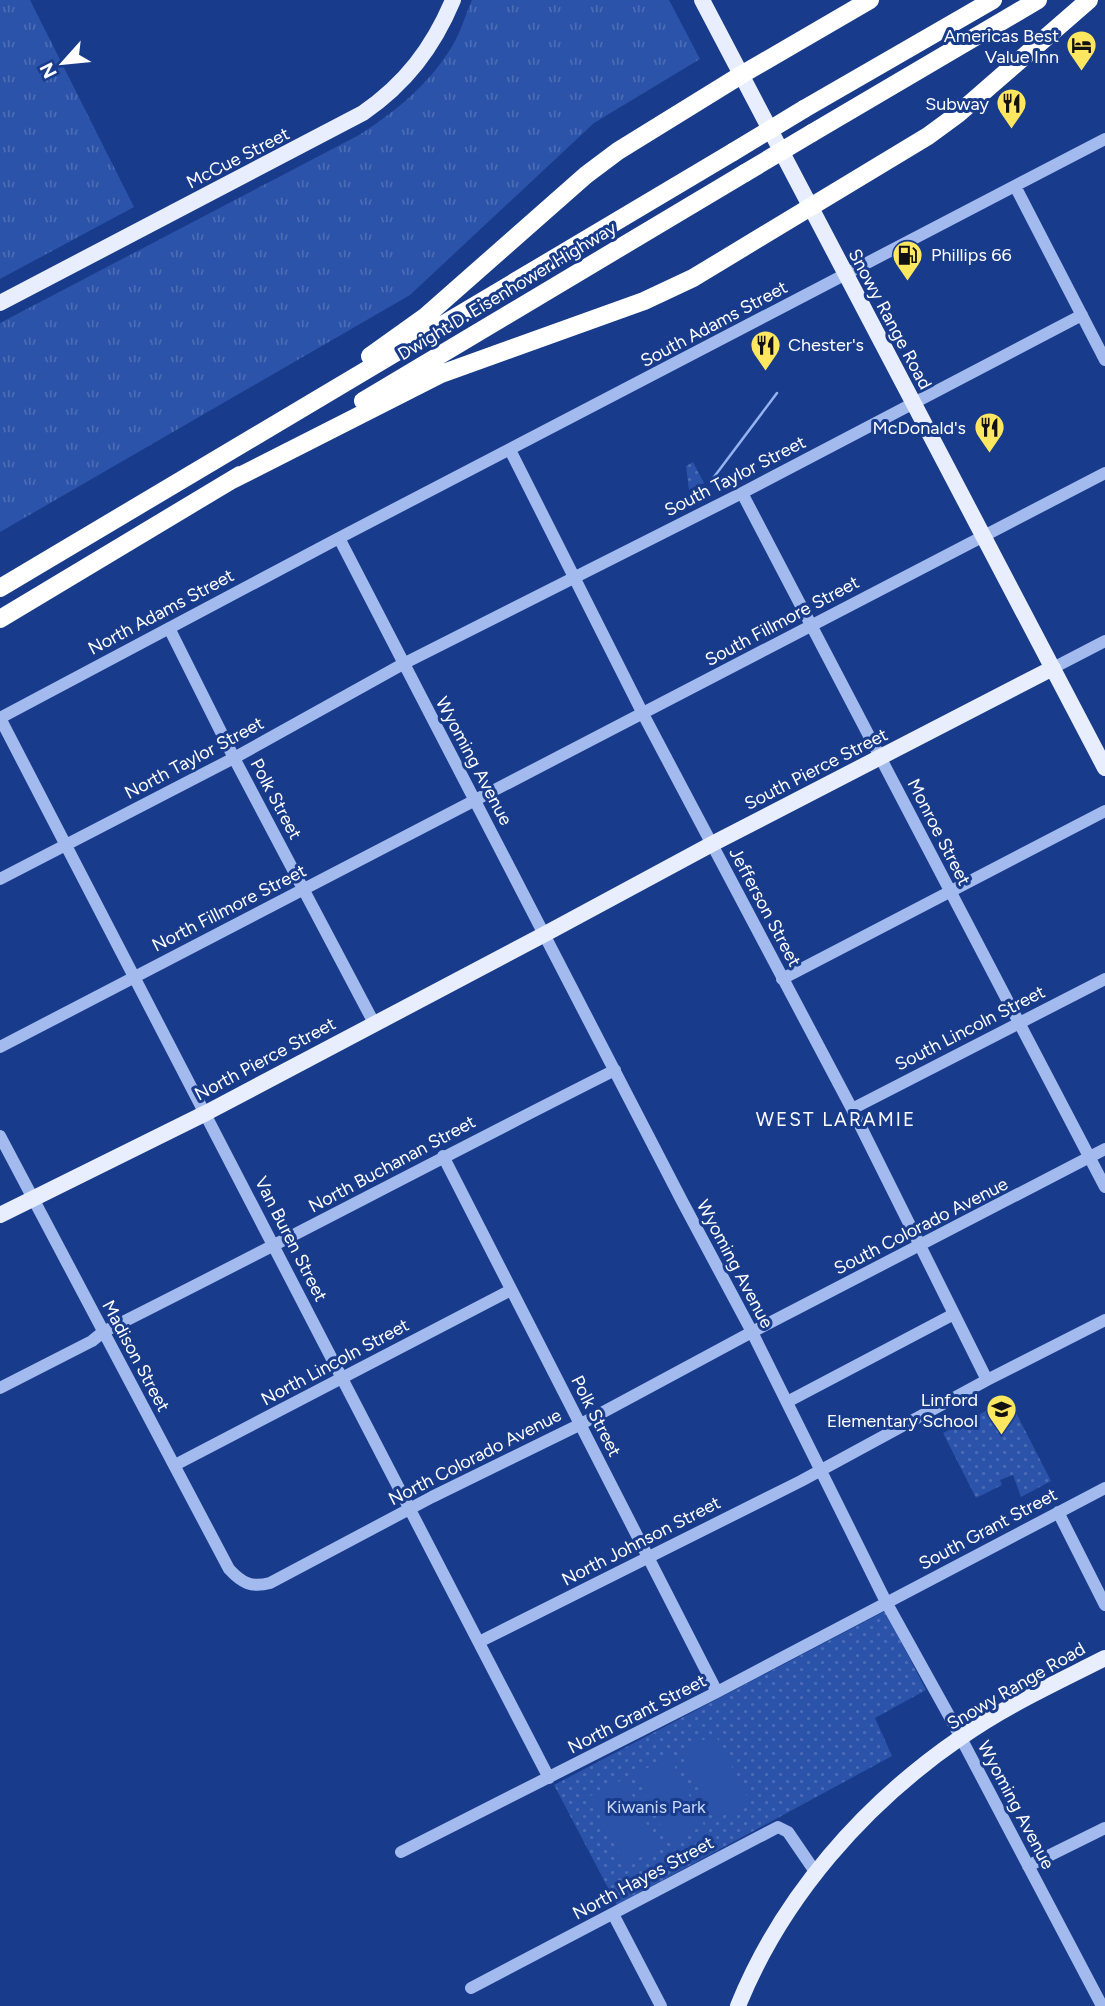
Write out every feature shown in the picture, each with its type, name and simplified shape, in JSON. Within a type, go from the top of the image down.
[{"type":"highway","points":[[180,480],[384,347],[426,316],[586,175],[618,151],[870,0]]},
{"type":"highway","name":"Dwight D. Eisenhower Highway","points":[[0,588],[804,109],[993,0]]},
{"type":"highway","name":"Dwight D. Eisenhower Highway","points":[[0,619],[1038,0]]},
{"type":"highway","points":[[232,480],[441,373],[644,301],[693,278],[928,136],[958,114],[1089,0]]},
{"type":"main road","name":"McCue Street","points":[[0,303],[363,113],[398,86],[414,69],[439,30],[453,0]]},
{"type":"main road","name":"Snowy Range Road","points":[[702,0],[1105,768]]},
{"type":"main road","name":"South Pierce Street","points":[[545,934],[712,844],[1053,668]]},
{"type":"main road","name":"North Pierce Street","points":[[0,1215],[206,1113],[545,934]]},
{"type":"main road","name":"Snowy Range Road","points":[[738,2006],[776,1931],[816,1873],[882,1802],[961,1737],[1105,1658]]},
{"type":"street","name":"South Adams Street","points":[[339,538],[1105,139]]},
{"type":"street","points":[[1015,186],[1105,360]]},
{"type":"street","name":"South Taylor Street","points":[[403,664],[1082,315]]},
{"type":"street","name":"Jefferson Street","points":[[510,450],[643,713],[852,1109],[987,1380]]},
{"type":"street","name":"South Fillmore Street","points":[[475,800],[1105,473]]},
{"type":"street","name":"Monroe Street","points":[[742,492],[1105,1187]]},
{"type":"street","name":"North Adams Street","points":[[0,718],[339,538]]},
{"type":"street","name":"Wyoming Avenue","points":[[339,538],[752,1332],[886,1602],[1102,2000]]},
{"type":"street","name":"Polk Street","points":[[169,628],[234,758],[374,1023]]},
{"type":"street","name":"South Pierce Street","points":[[1053,668],[1105,641]]},
{"type":"street","name":"North Taylor Street","points":[[0,878],[234,758],[403,664]]},
{"type":"street","name":"Van Buren Street","points":[[0,718],[549,1778]]},
{"type":"street","name":"North Fillmore Street","points":[[0,1047],[475,800]]},
{"type":"street","points":[[782,979],[1105,811]]},
{"type":"street","name":"South Lincoln Street","points":[[852,1109],[1105,979]]},
{"type":"street","name":"North Buchanan Street","points":[[0,1388],[443,1156],[615,1070]]},
{"type":"street","name":"Madison Street","points":[[0,1136],[229,1569],[248,1585]]},
{"type":"street","name":"South Colorado Avenue","points":[[752,1332],[921,1247],[1105,1149]]},
{"type":"street","name":"Polk Street","points":[[443,1156],[718,1692]]},
{"type":"street","name":"North Lincoln Street","points":[[175,1465],[511,1290]]},
{"type":"street","points":[[787,1402],[954,1314]]},
{"type":"street","name":"North Johnson Street","points":[[479,1642],[820,1471],[987,1380],[1105,1320]]},
{"type":"street","name":"North Colorado Avenue","points":[[248,1585],[270,1583],[411,1508],[580,1424],[752,1332]]},
{"type":"street","name":"South Grant Street","points":[[886,1602],[1105,1488]]},
{"type":"street","points":[[1058,1512],[1105,1605]]},
{"type":"street","name":"North Grant Street","points":[[401,1852],[718,1692],[886,1602]]},
{"type":"street","name":"North Hayes Street","points":[[471,1988],[778,1827],[788,1832],[816,1873]]},
{"type":"street","points":[[1028,1867],[1105,1828]]},
{"type":"street","points":[[613,1914],[661,2006]]},
{"type":"green space","points":[[0,0],[30,0],[134,207],[0,279]]},
{"type":"green space","points":[[472,0],[669,0],[700,59],[594,123],[410,295],[0,532],[0,323],[373,126],[413,94],[436,69],[455,41]]},
{"type":"green space","points":[[693,462],[704,483],[689,490],[686,466]]},
{"type":"green space","points":[[1009,1399],[1051,1481],[1021,1497],[1013,1475],[1000,1480],[1002,1485],[976,1498],[943,1433]]},
{"type":"green space","name":"Kiwanis Park","points":[[885,1611],[926,1690],[875,1718],[892,1756],[617,1905],[554,1785]]},
{"type":"green space","points":[[715,1734],[750,1802],[714,1820],[680,1752]]},
{"type":"green space","points":[[670,1757],[704,1825],[670,1842],[635,1774]]},
{"type":"green space","points":[[624,1779],[659,1848],[625,1865],[590,1796]]},
{"type":"waterway","points":[[711,481],[777,393]]},
{"type":"place","name":"Americas Best Value Inn","points":[[1082,73]]},
{"type":"place","name":"Subway","points":[[1012,131]]},
{"type":"place","name":"Phillips 66","points":[[908,282]]},
{"type":"place","name":"Chester's","points":[[765,372]]},
{"type":"place","name":"McDonald's","points":[[989,455]]},
{"type":"place","name":"Linford Elementary School","points":[[1001,1437]]},
{"type":"district","name":"WEST LARAMIE","points":[[836,1119]]}]
